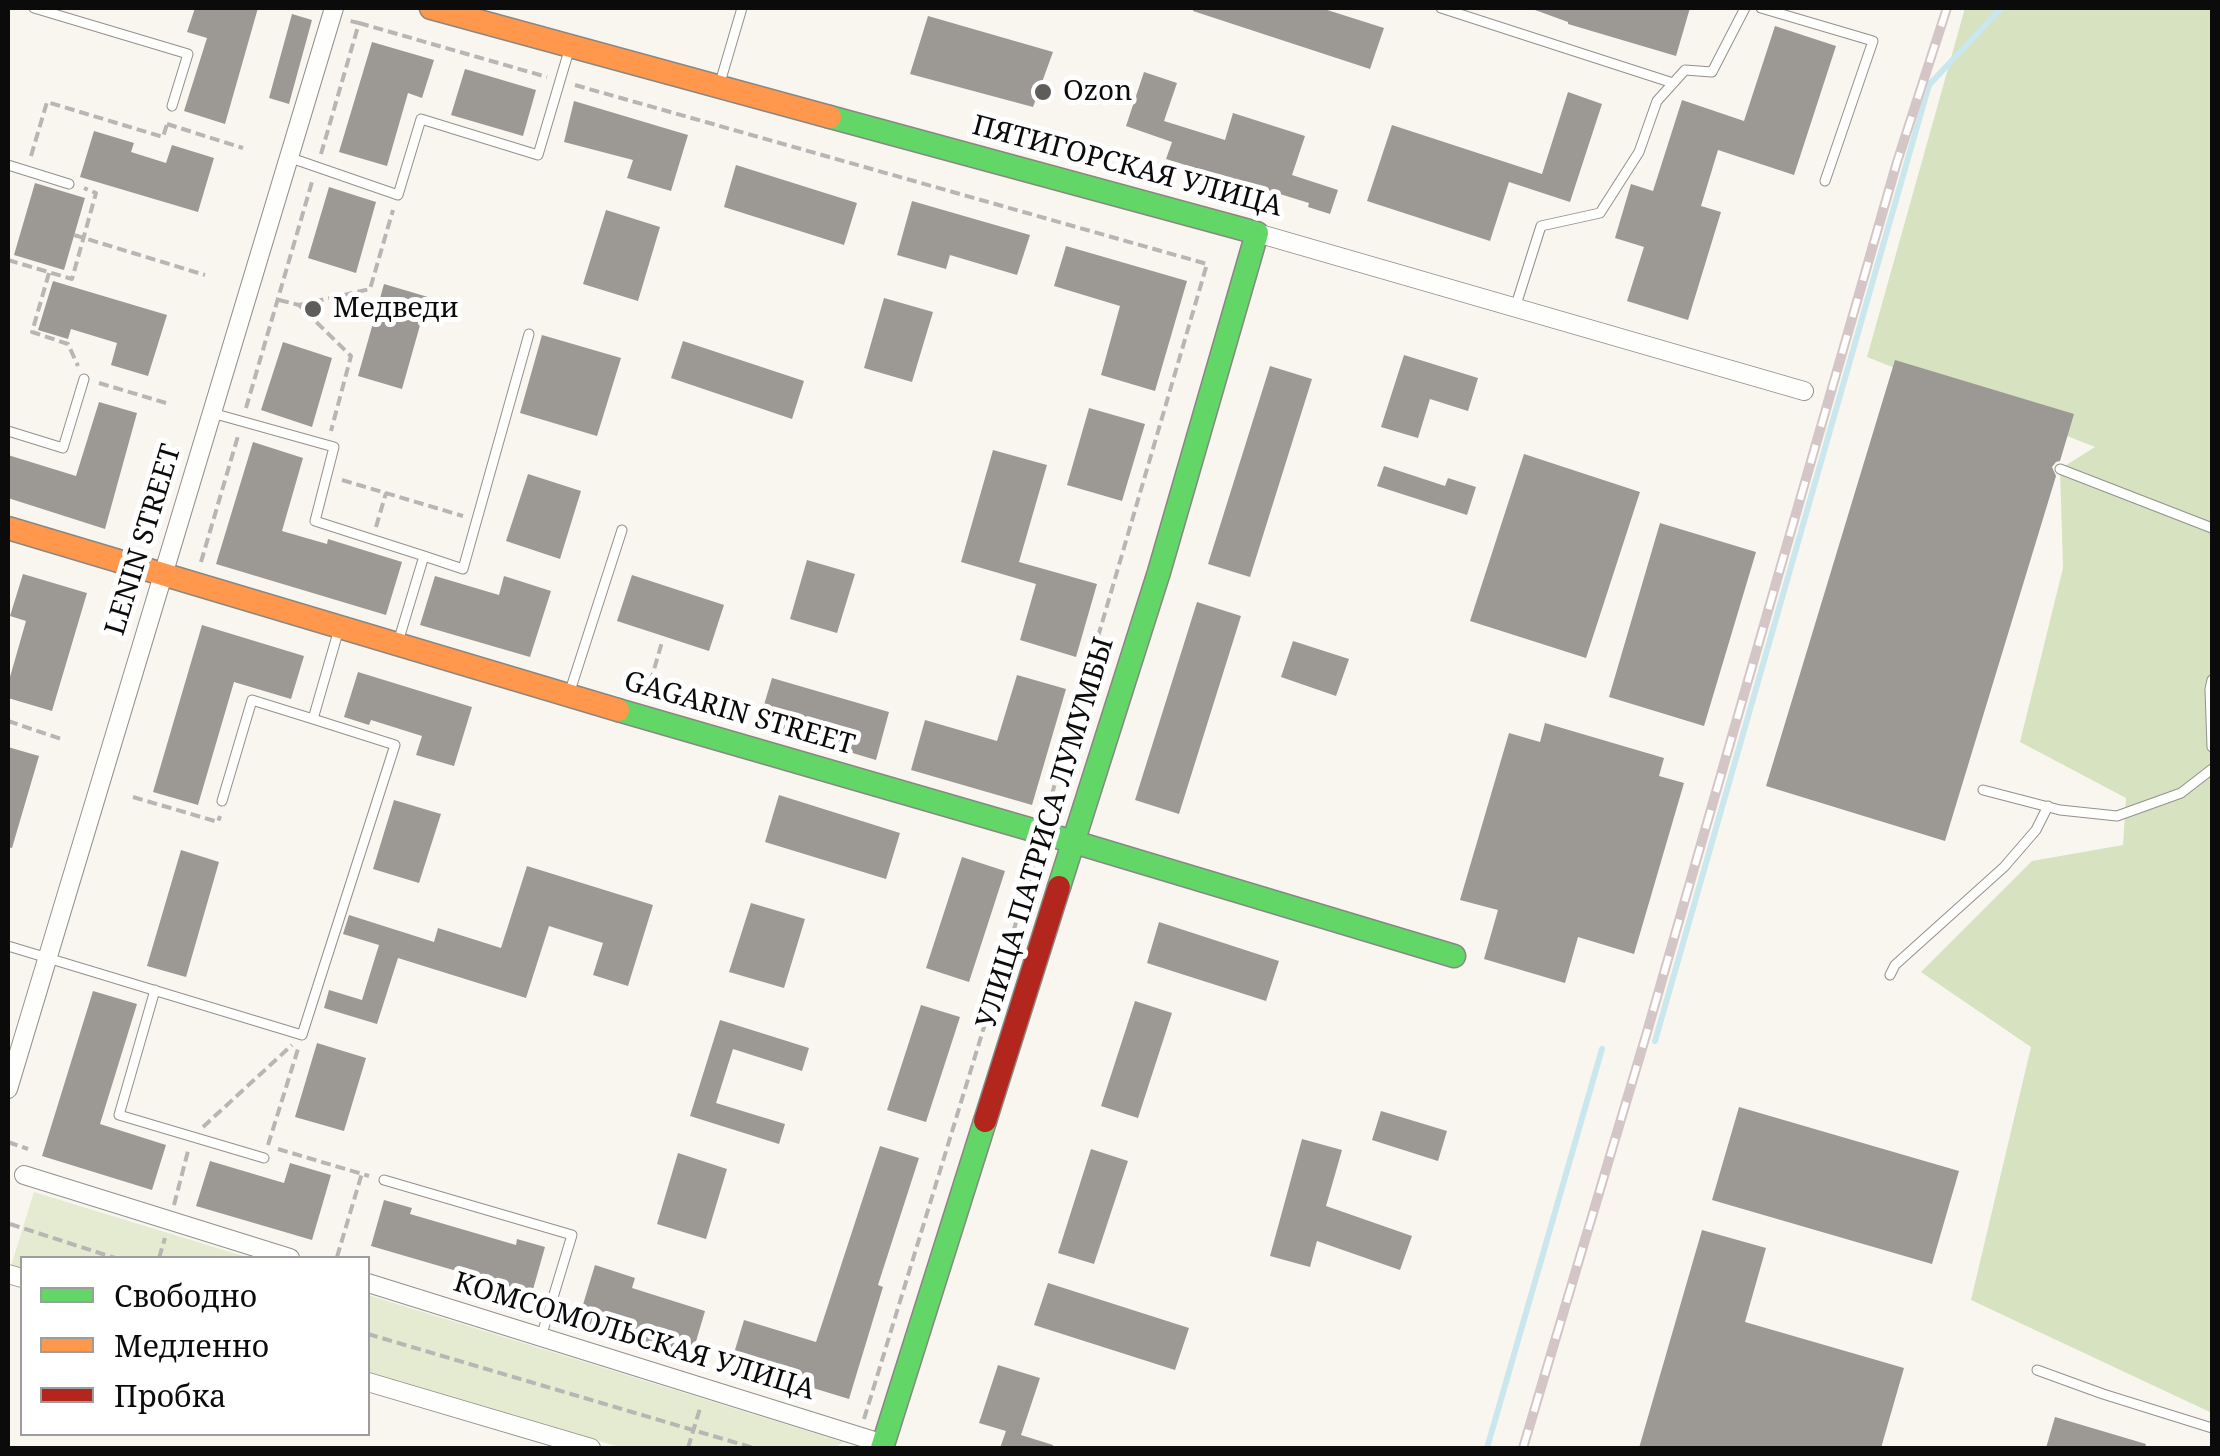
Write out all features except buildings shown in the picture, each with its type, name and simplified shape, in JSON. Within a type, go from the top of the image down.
[{"type":"street","name":"ПЯТИГОРСКАЯ УЛИЦА","points":[[431,8],[1257,233],[1804,391]]},
{"type":"street","name":"LENIN STREET","points":[[8,1089],[332,12]]},
{"type":"street","name":"УЛИЦА ПАТРИСА ЛУМУМБЫ","points":[[883,1446],[1159,572],[1257,233]]},
{"type":"street","name":"GAGARIN STREET","points":[[8,528],[1454,956]]},
{"type":"street","points":[[24,1176],[284,1256]]},
{"type":"street","name":"КОМСОМОЛЬСКАЯ УЛИЦА","points":[[370,1284],[883,1446]]},
{"type":"street","points":[[370,1383],[591,1448]]},
{"type":"lane","points":[[34,8],[188,54],[172,106]]},
{"type":"lane","points":[[719,86],[742,8]]},
{"type":"lane","points":[[1441,8],[1673,82]]},
{"type":"lane","points":[[1516,308],[1541,226],[1600,213],[1639,152],[1657,101],[1685,70],[1712,72],[1745,8]]},
{"type":"lane","points":[[1761,8],[1873,41],[1825,181]]},
{"type":"lane","points":[[288,158],[398,196],[421,119],[538,155],[571,46]]},
{"type":"lane","points":[[8,165],[70,184]]},
{"type":"lane","points":[[211,413],[334,447],[315,521],[463,568],[529,334]]},
{"type":"lane","points":[[8,431],[63,448],[84,379]]},
{"type":"lane","points":[[2060,469],[2212,528]]},
{"type":"lane","points":[[568,696],[622,530]]},
{"type":"lane","points":[[397,644],[424,556]]},
{"type":"lane","points":[[313,719],[340,627]]},
{"type":"lane","points":[[2212,680],[2212,747]]},
{"type":"lane","points":[[8,946],[302,1035],[394,745],[252,700],[222,802]]},
{"type":"lane","points":[[1982,790],[2060,810],[2117,816],[2181,793],[2212,769]]},
{"type":"lane","points":[[1890,975],[1895,965],[2004,867],[2036,830],[2048,806]]},
{"type":"lane","points":[[156,990],[118,1114],[264,1158]]},
{"type":"lane","points":[[384,1180],[572,1235],[540,1337]]},
{"type":"lane","points":[[2037,1370],[2212,1428]]},
{"type":"path","points":[[332,12],[359,24],[1207,264],[1032,874],[864,1420]]},
{"type":"path","points":[[195,584],[359,24]]},
{"type":"path","points":[[27,171],[47,102],[163,137],[166,124],[243,148]]},
{"type":"path","points":[[8,260],[72,279],[96,192],[70,184]]},
{"type":"path","points":[[278,300],[298,305],[370,289],[398,196]]},
{"type":"path","points":[[74,235],[205,275]]},
{"type":"path","points":[[49,273],[32,332],[68,344],[84,379],[166,404]]},
{"type":"path","points":[[298,305],[351,356],[327,445]]},
{"type":"path","points":[[327,475],[477,520]]},
{"type":"path","points":[[372,539],[386,493]]},
{"type":"path","points":[[641,718],[662,642]]},
{"type":"path","points":[[8,721],[64,740]]},
{"type":"path","points":[[132,796],[218,822],[222,802]]},
{"type":"path","points":[[302,1035],[268,1146],[384,1180]]},
{"type":"path","points":[[8,1142],[28,1149]]},
{"type":"path","points":[[337,1256],[362,1173]]},
{"type":"path","points":[[10,1224],[109,1256]]},
{"type":"path","points":[[370,1335],[754,1448]]},
{"type":"path","points":[[688,1448],[706,1388]]},
{"type":"green space","points":[[1965,8],[2212,8],[2212,1413],[1971,1300],[2031,1047],[1921,972],[2032,861],[2123,845],[2126,798],[2020,742],[2063,568],[2060,469],[2095,447],[1867,357]]},
{"type":"green space","points":[[34,1192],[243,1256],[20,1256],[20,1268],[11,1266]]},
{"type":"green space","points":[[370,1296],[843,1442],[835,1448],[623,1448],[370,1373]]},
{"type":"waterway","points":[[1655,1041],[1929,85],[2001,8]]},
{"type":"waterway","points":[[1487,1448],[1602,1049]]},
{"type":"railway","points":[[1523,1448],[1897,162],[1947,8]]},
{"type":"traffic: fast","points":[[830,117],[1257,233],[1159,572],[1059,887]]},
{"type":"traffic: fast","points":[[618,710],[1454,956]]},
{"type":"traffic: fast","points":[[882,1448],[985,1121]]},
{"type":"traffic: slow","points":[[431,8],[830,117]]},
{"type":"traffic: slow","points":[[8,528],[618,710]]},
{"type":"traffic: jam","points":[[985,1121],[1059,887]]},
{"type":"place","name":"Ozon","points":[[1043,92]]},
{"type":"place","name":"Медведи","points":[[313,309]]}]
